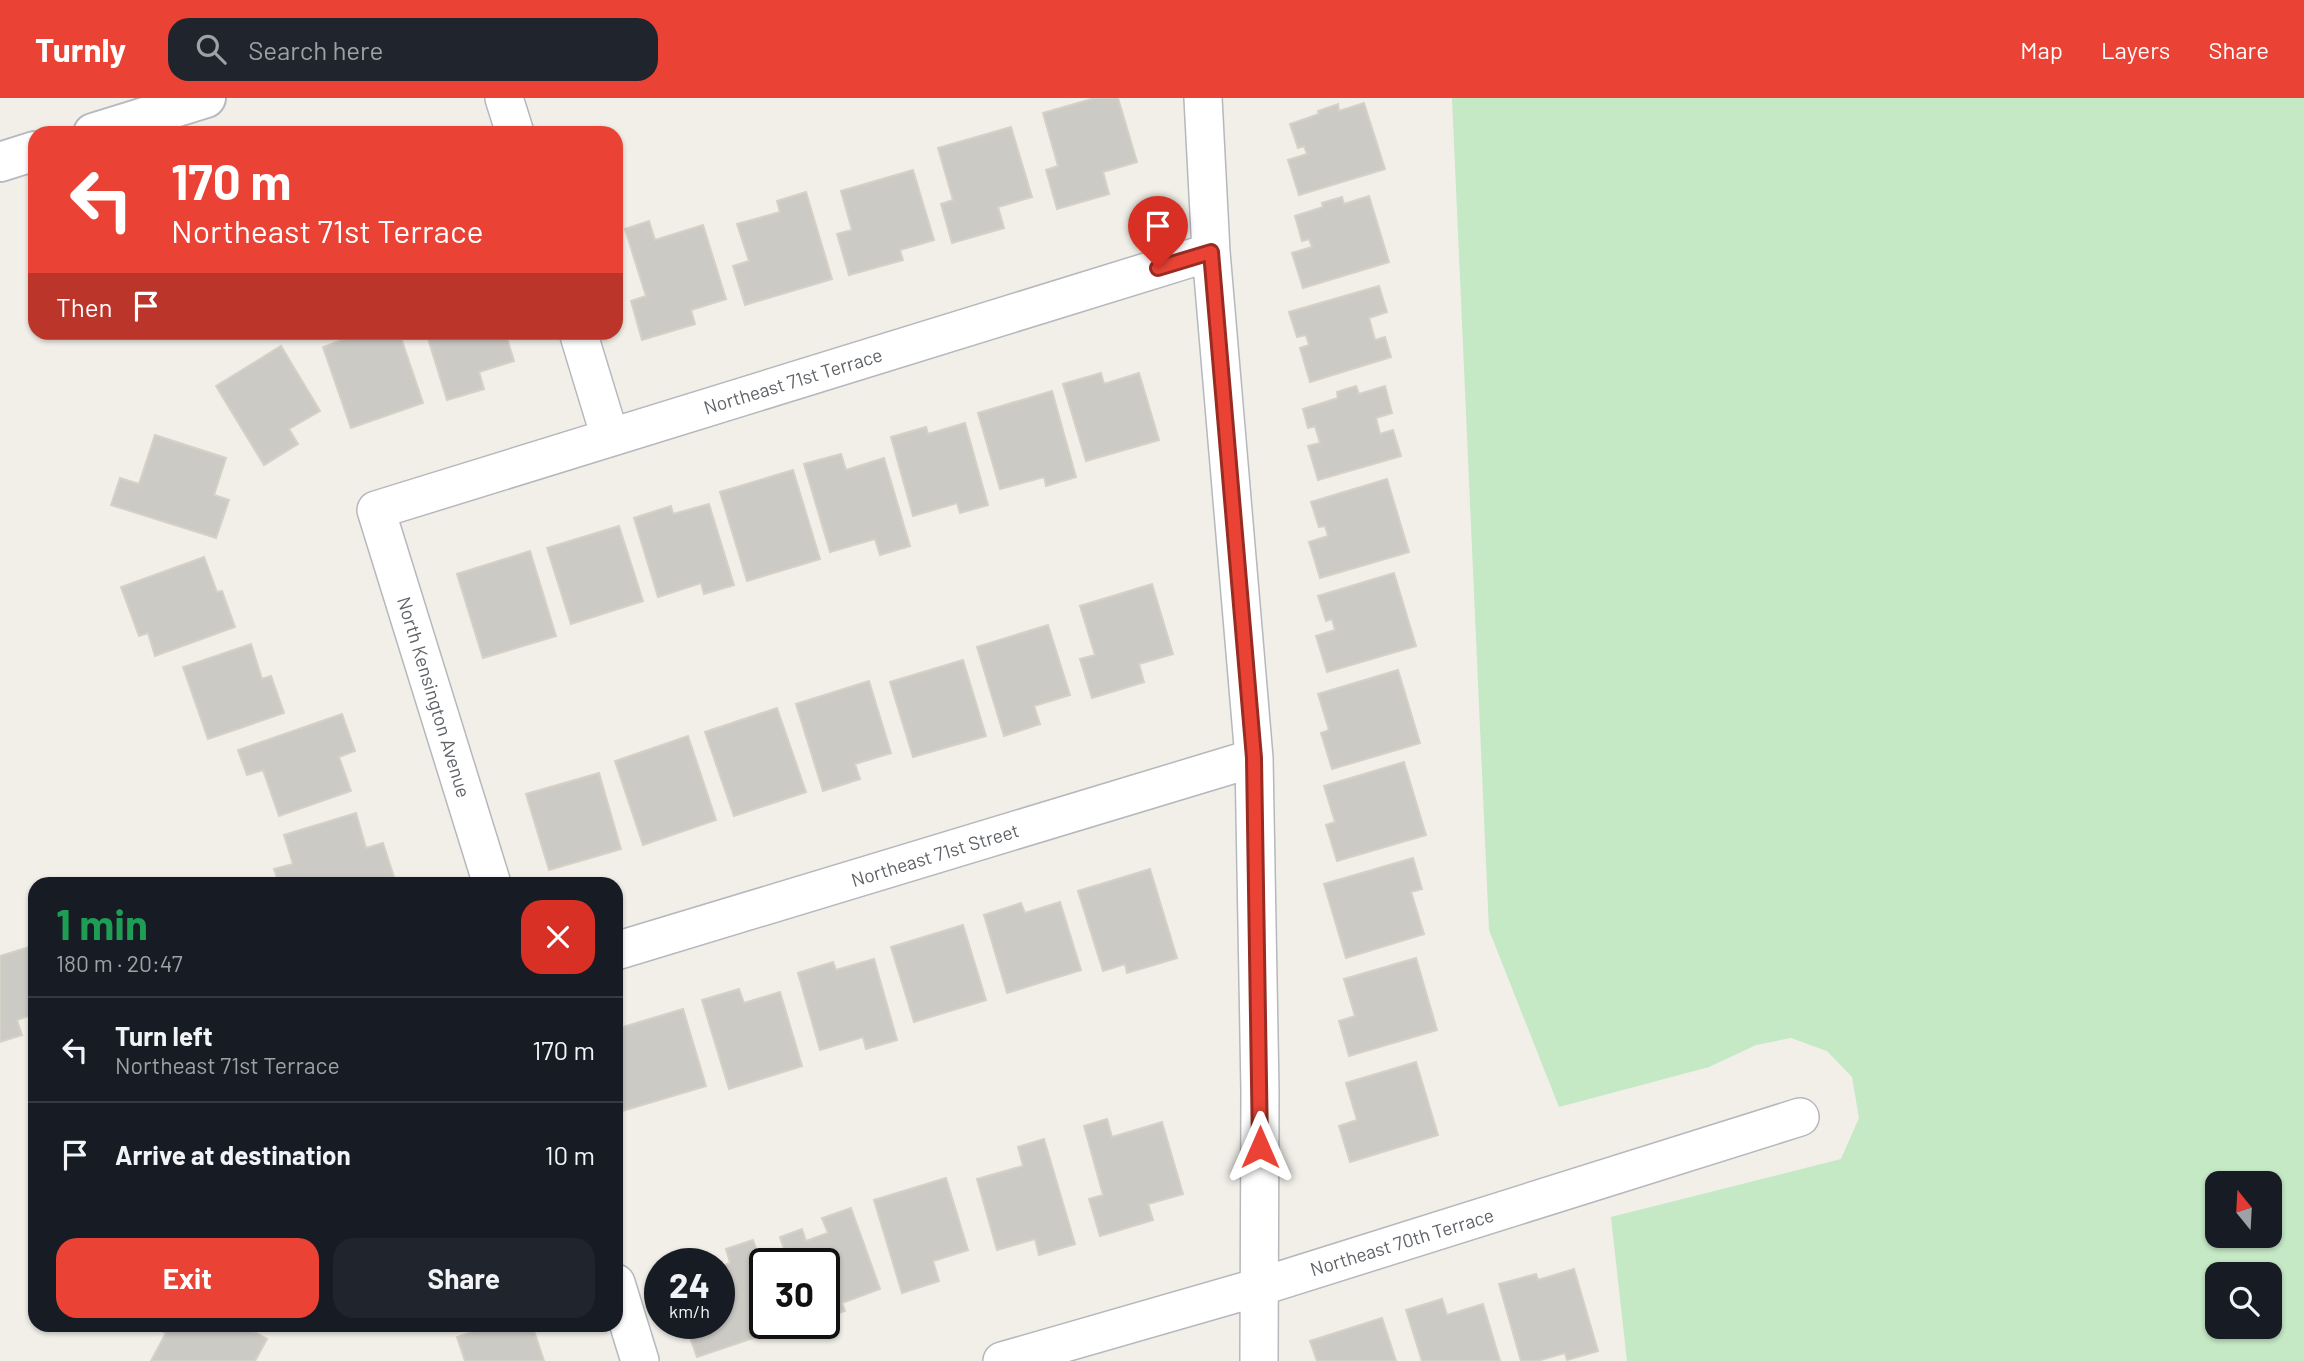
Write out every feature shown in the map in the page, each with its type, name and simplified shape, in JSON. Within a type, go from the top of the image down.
[{"type":"main road","points":[[116,126],[206,98]]},
{"type":"main road","points":[[0,162],[28,153]]},
{"type":"street","points":[[504,98],[513,126]]},
{"type":"street","points":[[1203,98],[1211,252],[1254,758],[1260,1091],[1259,1361]]},
{"type":"street","name":"Northeast 71st Terrace","points":[[376,510],[1211,252]]},
{"type":"street","points":[[580,340],[610,437]]},
{"type":"street","name":"North Kensington Avenue","points":[[376,510],[490,877]]},
{"type":"street","name":"Northeast 71st Street","points":[[623,949],[1254,758]]},
{"type":"street","name":"Northeast 70th Terrace","points":[[1002,1361],[1259,1287],[1800,1116]]},
{"type":"street","points":[[623,1306],[640,1361]]},
{"type":"green space","points":[[1452,98],[2304,98],[2304,1361],[1627,1361],[1611,1217],[1841,1159],[1859,1118],[1852,1077],[1827,1051],[1791,1038],[1756,1045],[1709,1067],[1559,1107],[1489,930]]},
{"type":"building","points":[[1095,98],[1118,98],[1137,162],[1103,172],[1109,194],[1057,209],[1046,170],[1058,166],[1043,113]]},
{"type":"building","points":[[1364,103],[1385,169],[1299,195],[1288,160],[1307,154],[1304,146],[1298,148],[1290,124],[1338,104],[1339,111]]},
{"type":"building","points":[[1011,127],[1032,197],[998,207],[1004,228],[952,243],[941,204],[953,200],[938,148]]},
{"type":"building","points":[[913,170],[934,240],[900,250],[903,260],[849,275],[837,234],[852,230],[841,191]]},
{"type":"building","points":[[806,192],[832,279],[745,305],[733,266],[749,261],[737,224],[780,212],[777,201]]},
{"type":"building","points":[[1369,196],[1389,262],[1303,288],[1292,253],[1312,247],[1309,239],[1302,241],[1295,216],[1323,207],[1322,203],[1342,197],[1344,204]]},
{"type":"building","points":[[649,221],[655,240],[703,225],[726,299],[691,310],[695,324],[642,340],[631,301],[646,296],[625,229]]},
{"type":"building","points":[[1379,286],[1387,312],[1369,318],[1375,340],[1385,337],[1391,357],[1310,382],[1300,348],[1309,345],[1306,335],[1297,337],[1289,312]]},
{"type":"building","points":[[342,340],[402,340],[423,403],[351,428],[323,347]]},
{"type":"building","points":[[428,340],[507,340],[514,361],[479,372],[484,389],[447,400]]},
{"type":"building","points":[[281,346],[320,411],[289,429],[298,444],[264,465],[216,386]]},
{"type":"building","points":[[1101,373],[1104,384],[1139,373],[1159,440],[1086,461],[1063,384]]},
{"type":"building","points":[[1356,386],[1359,394],[1385,386],[1392,413],[1376,418],[1380,434],[1393,430],[1401,456],[1318,480],[1308,446],[1320,443],[1315,426],[1308,428],[1303,409],[1338,398],[1337,392]]},
{"type":"building","points":[[1052,391],[1076,477],[1046,486],[1044,477],[1000,489],[978,413]]},
{"type":"building","points":[[965,423],[988,505],[960,513],[957,503],[913,516],[891,437],[926,427],[928,434]]},
{"type":"building","points":[[155,435],[226,458],[214,495],[229,500],[216,538],[111,505],[120,478],[139,484]]},
{"type":"building","points":[[841,454],[846,470],[884,458],[910,546],[880,555],[875,539],[830,552],[804,464]]},
{"type":"building","points":[[793,470],[820,559],[747,581],[720,492]]},
{"type":"building","points":[[1387,479],[1409,552],[1320,578],[1309,542],[1328,536],[1325,526],[1319,527],[1311,502]]},
{"type":"building","points":[[709,504],[734,585],[704,594],[701,583],[658,597],[634,518],[671,506],[673,514]]},
{"type":"building","points":[[619,526],[643,601],[571,624],[547,548]]},
{"type":"building","points":[[530,551],[556,636],[483,658],[457,574]]},
{"type":"building","points":[[204,557],[217,592],[222,591],[235,627],[155,656],[148,633],[139,636],[121,587]]},
{"type":"building","points":[[1394,573],[1416,646],[1327,672],[1316,636],[1335,630],[1332,619],[1326,621],[1318,596]]},
{"type":"building","points":[[1152,584],[1173,654],[1139,664],[1144,682],[1092,698],[1080,659],[1095,655],[1080,606]]},
{"type":"building","points":[[1048,625],[1070,695],[1034,706],[1040,724],[1004,736],[977,647]]},
{"type":"building","points":[[251,644],[262,679],[271,676],[284,713],[208,739],[183,667]]},
{"type":"building","points":[[963,660],[986,736],[913,757],[890,682]]},
{"type":"building","points":[[1398,670],[1420,743],[1332,769],[1321,733],[1329,730],[1318,694]]},
{"type":"building","points":[[869,681],[891,753],[855,764],[860,779],[823,791],[796,704]]},
{"type":"building","points":[[777,708],[806,792],[734,816],[705,732]]},
{"type":"building","points":[[342,714],[355,751],[339,757],[351,791],[279,816],[263,770],[247,775],[238,750]]},
{"type":"building","points":[[688,736],[716,820],[643,845],[615,761]]},
{"type":"building","points":[[1404,762],[1426,835],[1337,861],[1326,825],[1335,822],[1324,786]]},
{"type":"building","points":[[599,773],[621,849],[549,870],[526,794]]},
{"type":"building","points":[[356,813],[366,848],[383,843],[394,877],[277,877],[274,869],[293,864],[284,835]]},
{"type":"building","points":[[1413,858],[1422,889],[1411,892],[1424,934],[1346,958],[1324,884]]},
{"type":"building","points":[[1150,869],[1177,958],[1127,973],[1125,964],[1103,971],[1078,891]]},
{"type":"building","points":[[1060,902],[1081,970],[1007,993],[984,915],[1021,903],[1025,913]]},
{"type":"building","points":[[963,925],[986,1000],[914,1022],[891,947]]},
{"type":"building","points":[[28,947],[28,1016],[17,1020],[22,1035],[0,1042],[0,956]]},
{"type":"building","points":[[1416,958],[1437,1030],[1349,1056],[1339,1021],[1355,1016],[1344,979]]},
{"type":"building","points":[[874,959],[897,1040],[866,1049],[863,1037],[820,1050],[798,973],[833,962],[836,970]]},
{"type":"building","points":[[739,989],[744,1003],[780,992],[802,1066],[729,1089],[702,1000]]},
{"type":"building","points":[[683,1009],[706,1086],[623,1111],[623,1027]]},
{"type":"building","points":[[1416,1062],[1438,1135],[1350,1162],[1339,1126],[1357,1120],[1346,1083]]},
{"type":"building","points":[[1107,1119],[1112,1137],[1162,1122],[1183,1194],[1148,1204],[1153,1220],[1100,1236],[1089,1199],[1103,1195],[1084,1126]]},
{"type":"building","points":[[1044,1139],[1075,1244],[1039,1255],[1035,1239],[997,1250],[977,1179],[1023,1166],[1018,1147]]},
{"type":"building","points":[[946,1178],[968,1250],[933,1261],[939,1281],[902,1293],[874,1200]]},
{"type":"building","points":[[851,1208],[880,1289],[842,1303],[845,1311],[840,1313],[840,1248],[784,1248],[780,1237],[802,1229],[806,1241],[828,1233],[822,1218]]},
{"type":"building","points":[[753,1240],[756,1248],[749,1248],[750,1339],[697,1357],[691,1339],[735,1339],[735,1248],[729,1248]]},
{"type":"building","points":[[1574,1269],[1598,1351],[1567,1360],[1565,1353],[1537,1361],[1521,1361],[1499,1284],[1536,1274],[1538,1280]]},
{"type":"building","points":[[1442,1299],[1447,1315],[1483,1304],[1500,1361],[1422,1361],[1406,1310]]},
{"type":"building","points":[[1382,1318],[1396,1361],[1317,1361],[1310,1341]]},
{"type":"building","points":[[164,1332],[254,1332],[267,1339],[255,1361],[151,1361],[166,1333]]},
{"type":"building","points":[[472,1332],[534,1332],[544,1361],[465,1361],[457,1337]]},
{"type":"route","points":[[1158,268],[1211,252],[1254,758],[1260,1147]]}]
